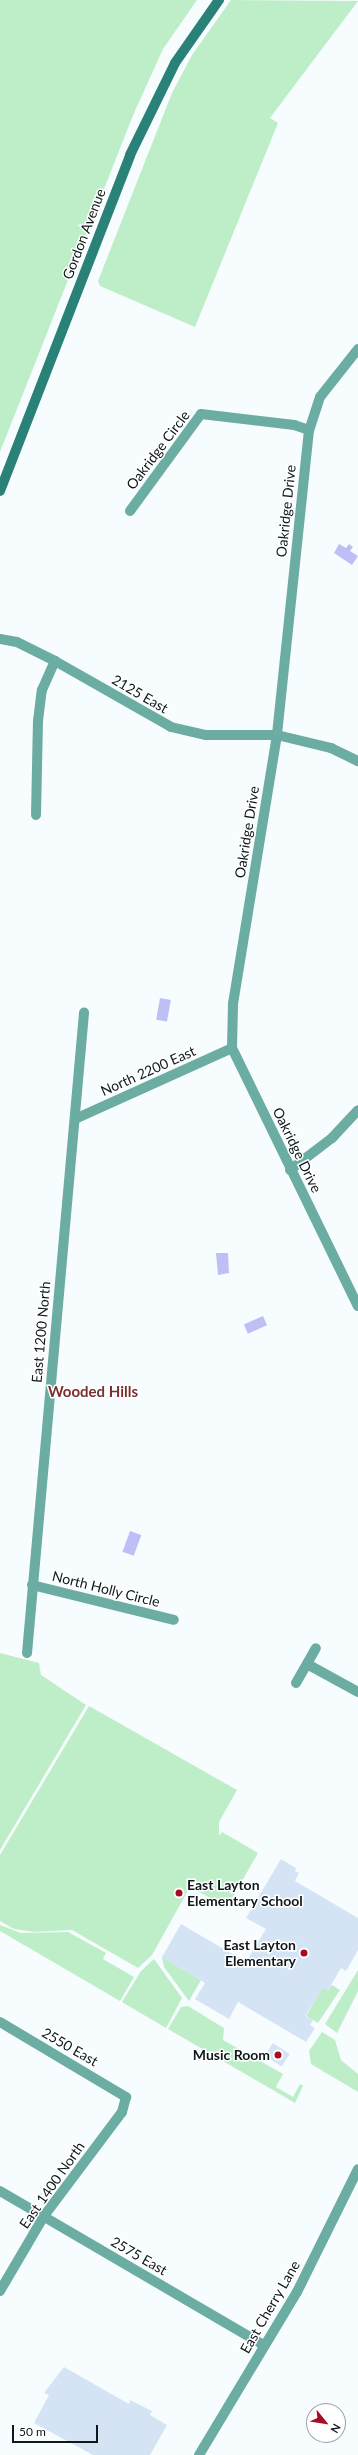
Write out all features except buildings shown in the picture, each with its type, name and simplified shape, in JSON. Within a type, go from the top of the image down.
[{"type":"main road","name":"Gordon Avenue","points":[[0,491],[130,154],[175,63],[218,0]]},
{"type":"street","name":"Oakridge Drive","points":[[358,349],[320,397],[309,430],[277,735],[233,1004],[232,1048],[290,1170],[358,1306]]},
{"type":"street","name":"Oakridge Circle","points":[[130,511],[201,414],[294,425],[309,430]]},
{"type":"street","name":"2125 East","points":[[0,639],[18,642],[55,660],[171,727],[206,735],[277,735],[331,748],[358,760]]},
{"type":"street","points":[[36,815],[38,721],[42,690],[55,660]]},
{"type":"street","name":"East 1200 North","points":[[27,1653],[84,1013]]},
{"type":"street","name":"North 2200 East","points":[[75,1119],[232,1048]]},
{"type":"street","points":[[290,1170],[332,1138],[358,1110]]},
{"type":"street","name":"North Holly Circle","points":[[32,1585],[174,1620]]},
{"type":"street","points":[[296,1683],[316,1648]]},
{"type":"street","points":[[307,1664],[358,1692]]},
{"type":"street","name":"2550 East","points":[[0,2022],[126,2097]]},
{"type":"street","name":"East 1400 North","points":[[0,2291],[44,2216],[122,2112],[126,2097]]},
{"type":"street","name":"East Cherry Lane","points":[[199,2455],[326,2237],[358,2169]]},
{"type":"street","name":"2575 East","points":[[0,2191],[264,2345]]},
{"type":"green space","points":[[0,0],[197,0],[163,49],[134,113],[0,452]]},
{"type":"green space","points":[[231,0],[358,1],[270,118],[278,123],[195,327],[100,286],[98,281],[172,93],[192,55]]},
{"type":"green space","points":[[0,1653],[39,1663],[41,1675],[86,1705],[0,1850]]},
{"type":"green space","points":[[89,1706],[237,1790],[219,1822],[219,1836],[222,1832],[258,1853],[227,1907],[190,1887],[152,1955],[138,1968],[72,1930],[35,1932],[14,1929],[0,1921],[0,1855]]},
{"type":"green space","points":[[0,1925],[21,1933],[68,1932],[106,1953],[103,1959],[134,1977],[120,2001],[0,1931]]},
{"type":"green space","points":[[162,1957],[201,1980],[189,2001],[164,1967]]},
{"type":"green space","points":[[154,1959],[182,1998],[166,2028],[122,2002],[141,1971]]},
{"type":"green space","points":[[358,1970],[358,1991],[337,2033],[325,2024]]},
{"type":"green space","points":[[332,1985],[340,1990],[318,2023],[306,2016],[323,1987],[328,1990]]},
{"type":"green space","points":[[188,2006],[224,2028],[223,2040],[283,2074],[276,2087],[293,2097],[300,2084],[303,2086],[295,2103],[168,2029],[181,2007]]},
{"type":"green space","points":[[322,2032],[335,2040],[341,2060],[358,2074],[358,2092],[311,2064],[309,2051]]},
{"type":"water","points":[[339,544],[346,548],[349,544],[353,547],[350,551],[358,556],[352,565],[334,553]]},
{"type":"water","points":[[160,998],[171,1000],[167,1022],[156,1020]]},
{"type":"water","points":[[216,1253],[228,1253],[229,1273],[218,1275]]},
{"type":"water","points":[[263,1316],[267,1325],[248,1334],[244,1325]]},
{"type":"water","points":[[130,1531],[141,1535],[134,1556],[122,1552]]},
{"type":"place","name":"East Layton Elementary School","points":[[179,1893]]},
{"type":"place","name":"East Layton Elementary","points":[[304,1953]]},
{"type":"place","name":"Music Room","points":[[278,2055]]},
{"type":"district","name":"Wooded Hills","points":[[93,1392]]}]
